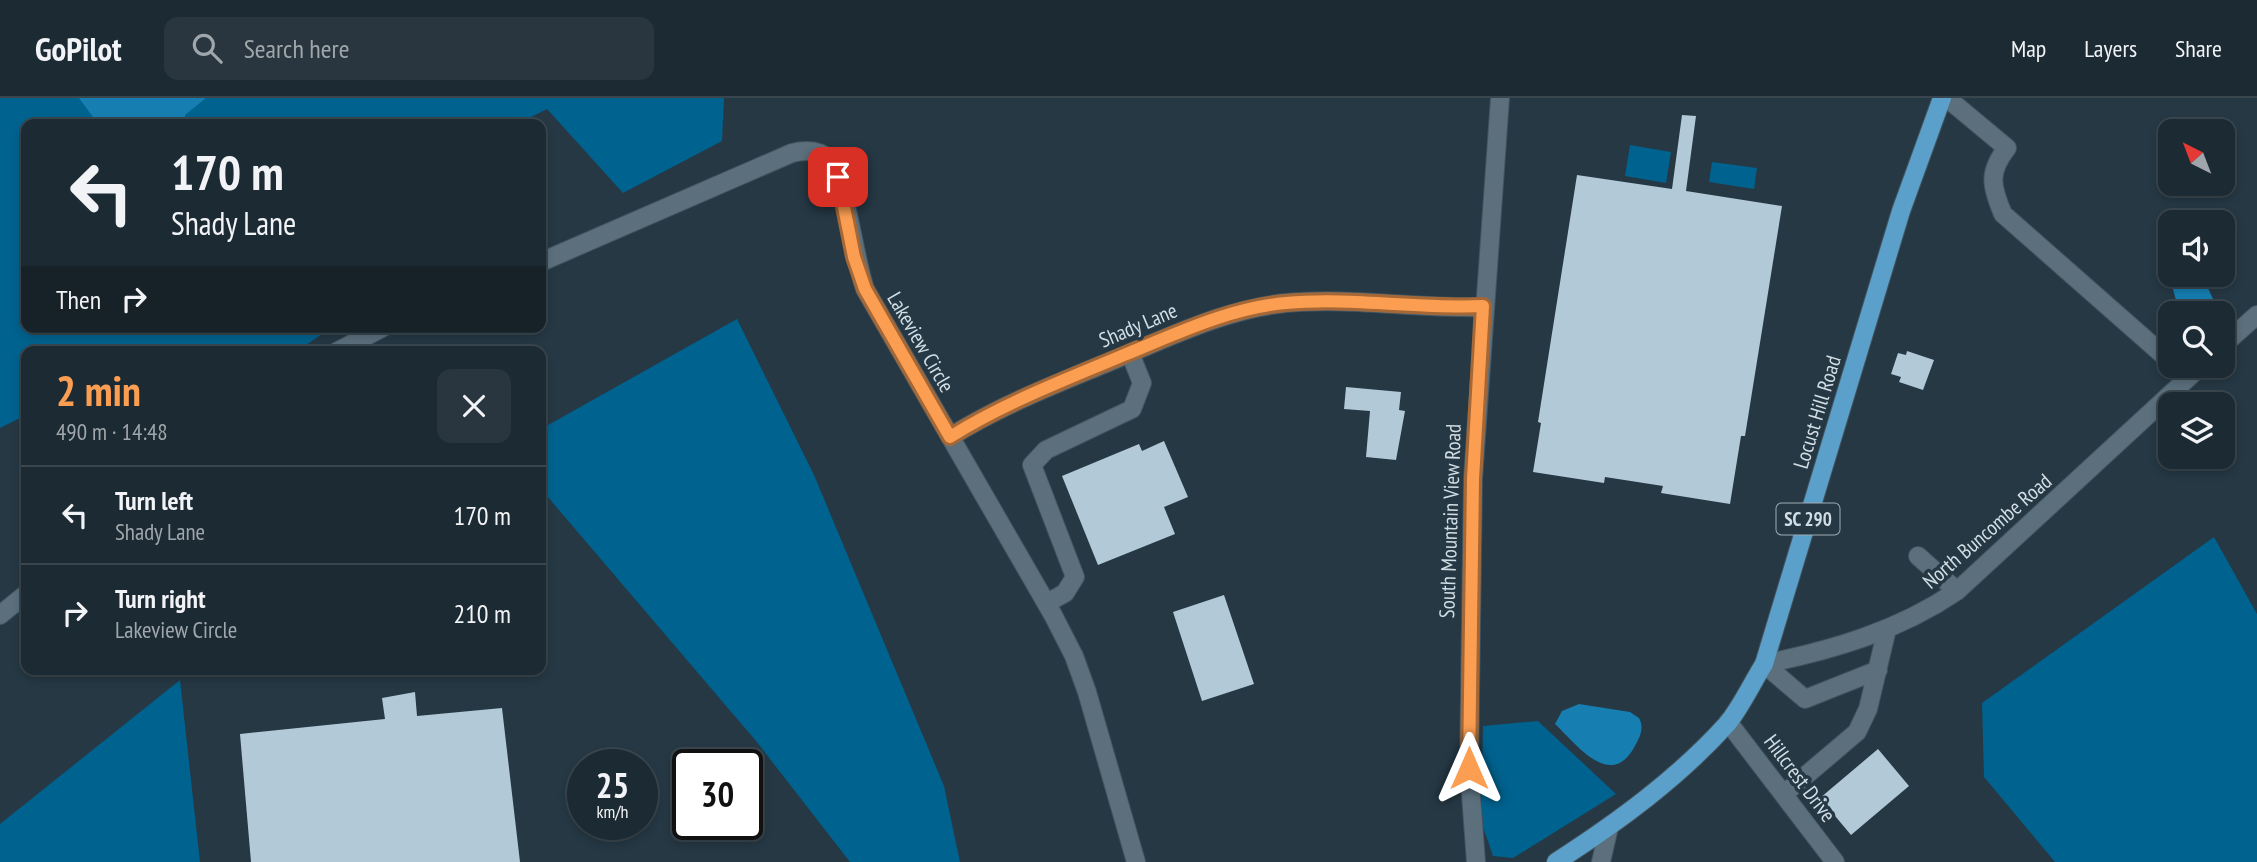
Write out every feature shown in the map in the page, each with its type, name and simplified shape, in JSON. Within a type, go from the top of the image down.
[{"type":"main road","name":"Locust Hill Road","points":[[1556,862],[1609,827],[1667,782],[1728,722],[1764,664],[1901,211],[1944,98]]},
{"type":"street","name":"South Mountain View Road","points":[[1476,862],[1469,768],[1469,643],[1475,425],[1500,98]]},
{"type":"street","points":[[1944,98],[2007,148],[1994,166],[1994,193],[2003,214],[2158,350]]},
{"type":"street","name":"Lakeview Circle","points":[[546,260],[792,153],[815,152],[831,162],[838,177],[854,257],[865,289],[1047,603],[1074,656],[1136,862]]},
{"type":"street","name":"Shady Lane","points":[[950,437],[981,417],[1202,323],[1282,303],[1310,301],[1483,306]]},
{"type":"street","points":[[2235,334],[2257,315]]},
{"type":"street","points":[[348,346],[372,333]]},
{"type":"street","points":[[1047,603],[1065,593],[1075,577],[1032,465],[1046,450],[1132,409],[1142,383],[1130,353]]},
{"type":"street","name":"North Buncombe Road","points":[[1764,664],[1822,652],[1887,629],[1912,619],[1957,591],[2180,378]]},
{"type":"street","points":[[1918,556],[1957,591]]},
{"type":"street","points":[[0,615],[21,598]]},
{"type":"street","points":[[1784,794],[1857,732],[1868,709],[1887,629]]},
{"type":"street","points":[[1764,664],[1805,699],[1878,670]]},
{"type":"street","name":"Hillcrest Drive","points":[[1728,722],[1835,862]]},
{"type":"street","points":[[1601,862],[1609,827]]},
{"type":"shaded area","points":[[0,98],[724,98],[722,141],[623,193],[547,109],[527,119],[21,119],[21,333],[323,333],[305,346],[21,346],[21,418],[0,428]]},
{"type":"shaded area","points":[[79,98],[206,98],[185,115],[185,119],[94,119]]},
{"type":"shaded area","points":[[1630,145],[1671,152],[1666,183],[1625,176]]},
{"type":"shaded area","points":[[1712,162],[1757,168],[1754,189],[1709,182]]},
{"type":"shaded area","points":[[2172,287],[2208,287],[2213,299],[2212,301],[2176,300]]},
{"type":"shaded area","points":[[737,319],[814,475],[944,786],[960,862],[850,862],[763,749],[546,495],[546,426]]},
{"type":"shaded area","points":[[2214,537],[2257,614],[2257,862],[2055,862],[1984,777],[1982,703]]},
{"type":"shaded area","points":[[180,680],[200,862],[0,862],[0,824]]},
{"type":"shaded area","points":[[1579,704],[1630,712],[1639,718],[1640,734],[1627,758],[1616,764],[1606,765],[1595,760],[1584,753],[1555,724],[1562,711]]},
{"type":"shaded area","points":[[1538,721],[1616,794],[1513,858],[1493,856],[1481,821],[1483,726]]},
{"type":"building","points":[[1682,115],[1696,116],[1686,191],[1782,206],[1745,436],[1741,436],[1730,504],[1661,493],[1663,486],[1605,477],[1604,483],[1533,472],[1541,423],[1538,422],[1577,175],[1672,189]]},
{"type":"building","points":[[1907,351],[1934,360],[1923,390],[1899,382],[1901,377],[1891,374],[1898,353],[1906,355]]},
{"type":"building","points":[[1346,387],[1401,392],[1399,410],[1405,411],[1396,460],[1366,457],[1370,411],[1344,409]]},
{"type":"building","points":[[1164,441],[1188,497],[1164,507],[1175,534],[1098,565],[1062,476],[1139,444],[1142,451]]},
{"type":"building","points":[[1224,595],[1254,684],[1202,701],[1173,612]]},
{"type":"building","points":[[415,692],[417,716],[502,708],[520,862],[251,862],[240,734],[385,719],[382,698]]},
{"type":"building","points":[[1878,749],[1909,786],[1851,835],[1820,798]]},
{"type":"route","points":[[838,177],[854,257],[865,289],[950,437],[981,417],[1041,390],[1202,323],[1254,309],[1310,301],[1448,308],[1483,306],[1473,479],[1469,768]]}]
